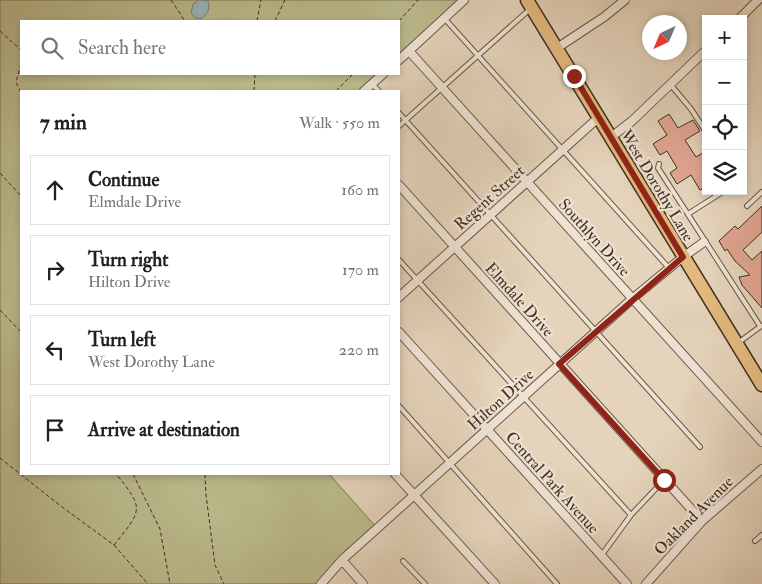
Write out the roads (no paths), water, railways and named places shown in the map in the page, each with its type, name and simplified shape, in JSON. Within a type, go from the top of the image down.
[{"type":"main road","name":"West Dorothy Lane","points":[[529,4],[762,385]]},
{"type":"street","points":[[400,59],[464,0]]},
{"type":"street","points":[[556,48],[604,17],[626,0]]},
{"type":"street","points":[[743,15],[758,0]]},
{"type":"street","name":"Southlyn Drive","points":[[409,51],[762,442]]},
{"type":"street","points":[[610,138],[632,121],[702,54]]},
{"type":"street","points":[[365,90],[382,75]]},
{"type":"street","name":"Regent Street","points":[[400,296],[598,118]]},
{"type":"street","name":"Elmdale Drive","points":[[400,186],[702,521]]},
{"type":"street","name":"Hilton Drive","points":[[321,584],[342,560],[486,429],[632,299],[704,242]]},
{"type":"street","name":"Central Park Avenue","points":[[400,333],[627,584]]},
{"type":"street","name":"Oakland Avenue","points":[[646,584],[702,521],[762,469]]},
{"type":"street","points":[[396,475],[495,584]]},
{"type":"street","points":[[342,560],[363,584]]},
{"type":"lane","points":[[400,125],[477,55],[529,4]]},
{"type":"lane","points":[[444,18],[669,268]]},
{"type":"lane","points":[[372,83],[378,90]]},
{"type":"lane","points":[[670,84],[691,109],[702,126]]},
{"type":"lane","points":[[400,114],[700,447]]},
{"type":"lane","points":[[659,164],[658,168],[704,242],[761,326],[736,344]]},
{"type":"lane","points":[[747,206],[762,192]]},
{"type":"lane","points":[[688,214],[718,195]]},
{"type":"lane","points":[[400,261],[631,515]]},
{"type":"lane","points":[[400,407],[557,584]]},
{"type":"lane","points":[[601,556],[631,515],[664,480]]},
{"type":"lane","points":[[755,541],[762,535]]},
{"type":"lane","points":[[403,561],[426,584]]},
{"type":"water","points":[[199,0],[208,1],[209,6],[206,14],[200,19],[195,18],[191,13],[193,4]]}]
